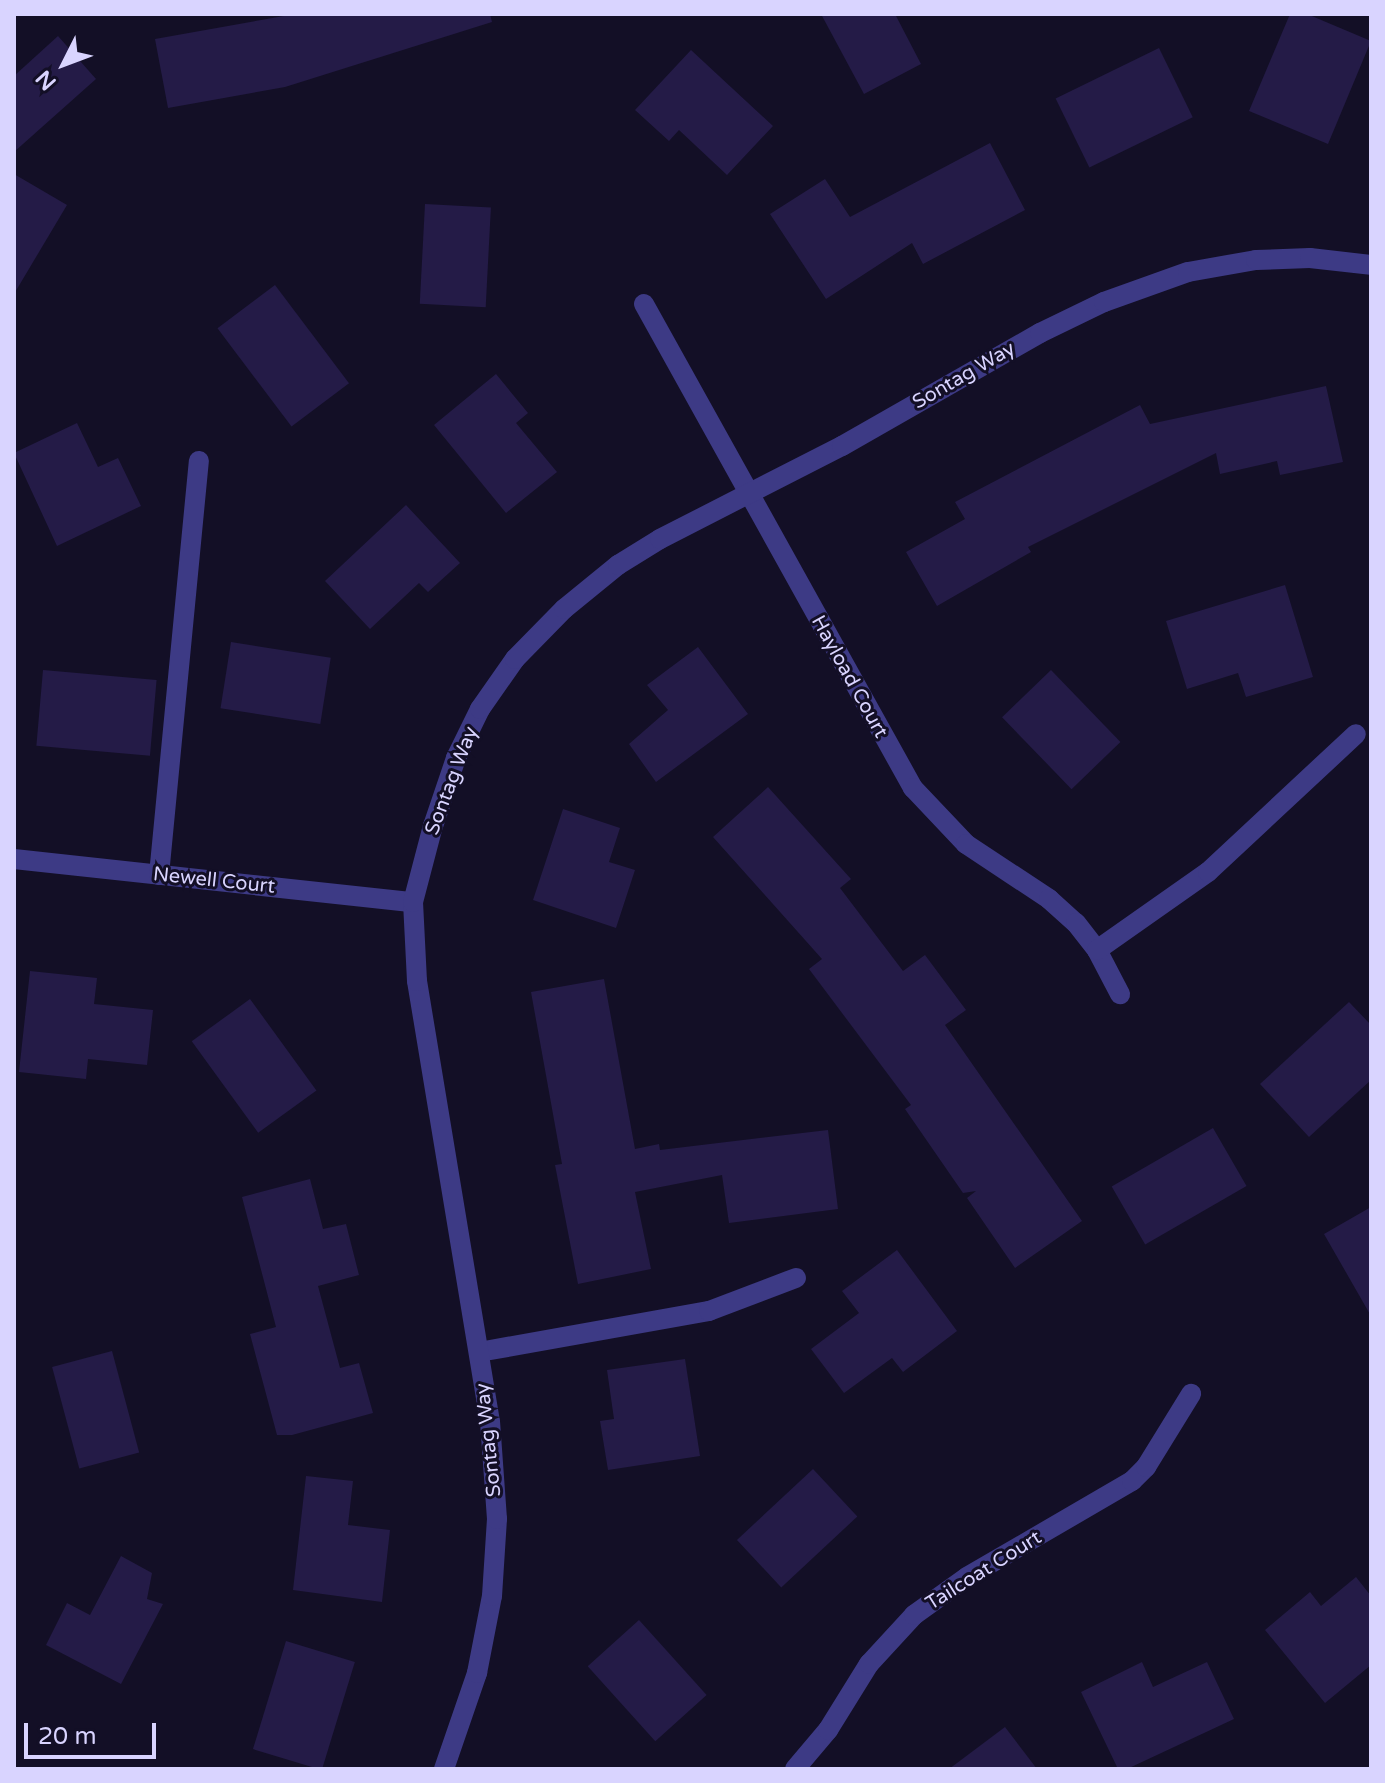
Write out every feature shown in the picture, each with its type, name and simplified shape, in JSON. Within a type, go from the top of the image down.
[{"type":"street","name":"Sontag Way","points":[[444,1769],[456,1743],[477,1673],[492,1596],[497,1519],[490,1422],[417,981],[413,902],[433,826],[456,758],[480,709],[515,659],[564,609],[618,565],[842,446],[1040,333],[1157,281],[1256,260],[1310,258],[1371,265]]},
{"type":"street","name":"Hayload Court","points":[[644,304],[913,788],[966,844],[1049,899],[1076,923],[1097,950],[1120,994]]},
{"type":"street","points":[[159,875],[199,461]]},
{"type":"street","points":[[1097,950],[1208,872],[1356,734]]},
{"type":"street","name":"Newell Court","points":[[14,859],[413,902]]},
{"type":"street","points":[[479,1352],[709,1311],[796,1278]]},
{"type":"street","name":"Tailcoat Court","points":[[795,1769],[828,1730],[869,1664],[914,1615],[967,1577],[1132,1481],[1146,1467],[1191,1394]]},
{"type":"building","points":[[295,14],[490,14],[492,22],[285,87],[168,108],[155,39]]},
{"type":"building","points":[[821,14],[895,14],[921,64],[864,94]]},
{"type":"building","points":[[1290,14],[1307,14],[1371,41],[1328,144],[1249,111]]},
{"type":"building","points":[[58,36],[96,79],[14,152],[14,76]]},
{"type":"building","points":[[1159,48],[1193,117],[1089,168],[1056,98]]},
{"type":"building","points":[[691,50],[773,126],[727,175],[679,130],[669,141],[635,110]]},
{"type":"building","points":[[990,143],[1025,210],[923,264],[912,243],[826,299],[770,214],[825,179],[850,217]]},
{"type":"building","points":[[14,174],[67,205],[14,294]]},
{"type":"building","points":[[425,204],[491,207],[486,307],[420,304]]},
{"type":"building","points":[[275,285],[349,383],[292,427],[217,328]]},
{"type":"building","points":[[496,374],[528,413],[516,423],[557,472],[506,513],[434,425]]},
{"type":"building","points":[[1326,386],[1343,462],[1280,475],[1277,461],[1220,474],[1216,453],[1028,547],[1031,552],[937,606],[906,552],[965,519],[955,502],[1140,405],[1150,424]]},
{"type":"building","points":[[77,423],[98,467],[118,458],[141,506],[57,546],[14,453]]},
{"type":"building","points":[[406,505],[460,563],[428,592],[419,583],[370,629],[325,581]]},
{"type":"building","points":[[1285,585],[1313,677],[1246,697],[1238,673],[1187,689],[1166,621]]},
{"type":"building","points":[[231,642],[331,658],[320,724],[221,708]]},
{"type":"building","points":[[698,647],[748,714],[656,782],[629,744],[668,710],[647,685]]},
{"type":"building","points":[[43,670],[157,680],[150,756],[36,746]]},
{"type":"building","points":[[1051,670],[1120,742],[1072,789],[1002,717]]},
{"type":"building","points":[[768,787],[851,879],[840,888],[903,971],[925,955],[966,1010],[945,1025],[1082,1221],[1015,1268],[967,1198],[976,1191],[963,1193],[905,1109],[911,1105],[809,969],[822,959],[713,837]]},
{"type":"building","points":[[563,809],[620,828],[609,862],[635,870],[616,928],[533,900]]},
{"type":"building","points":[[30,971],[97,978],[94,1004],[153,1010],[147,1065],[88,1059],[86,1079],[19,1072]]},
{"type":"building","points":[[604,979],[635,1149],[659,1144],[660,1150],[828,1130],[838,1209],[729,1223],[722,1175],[635,1192],[651,1269],[578,1284],[555,1165],[562,1164],[531,992]]},
{"type":"building","points":[[250,999],[316,1090],[258,1133],[192,1041]]},
{"type":"building","points":[[1349,1002],[1371,1025],[1371,1080],[1309,1137],[1260,1084]]},
{"type":"building","points":[[1213,1128],[1246,1186],[1145,1245],[1112,1186]]},
{"type":"building","points":[[310,1179],[323,1229],[346,1224],[359,1275],[318,1286],[340,1368],[359,1363],[373,1413],[292,1435],[277,1435],[250,1334],[276,1327],[242,1197]]},
{"type":"building","points":[[1371,1207],[1371,1316],[1324,1234]]},
{"type":"building","points":[[897,1250],[957,1331],[903,1372],[892,1358],[844,1393],[811,1349],[859,1313],[842,1291]]},
{"type":"building","points":[[112,1351],[139,1452],[79,1468],[52,1367]]},
{"type":"building","points":[[685,1359],[700,1456],[608,1470],[600,1421],[614,1419],[607,1370]]},
{"type":"building","points":[[813,1469],[857,1517],[781,1587],[737,1540]]},
{"type":"building","points":[[306,1476],[353,1481],[348,1525],[390,1530],[382,1602],[293,1590]]},
{"type":"building","points":[[121,1556],[152,1573],[147,1599],[163,1604],[121,1684],[46,1645],[67,1603],[90,1615]]},
{"type":"building","points":[[1356,1577],[1371,1596],[1371,1665],[1325,1703],[1265,1630],[1310,1592],[1321,1606]]},
{"type":"building","points":[[639,1620],[707,1695],[655,1741],[588,1666]]},
{"type":"building","points":[[286,1641],[355,1662],[322,1769],[253,1749]]},
{"type":"building","points":[[1142,1662],[1153,1687],[1207,1662],[1234,1719],[1127,1769],[1118,1769],[1081,1692]]},
{"type":"building","points":[[1005,1727],[1037,1769],[949,1769]]}]
